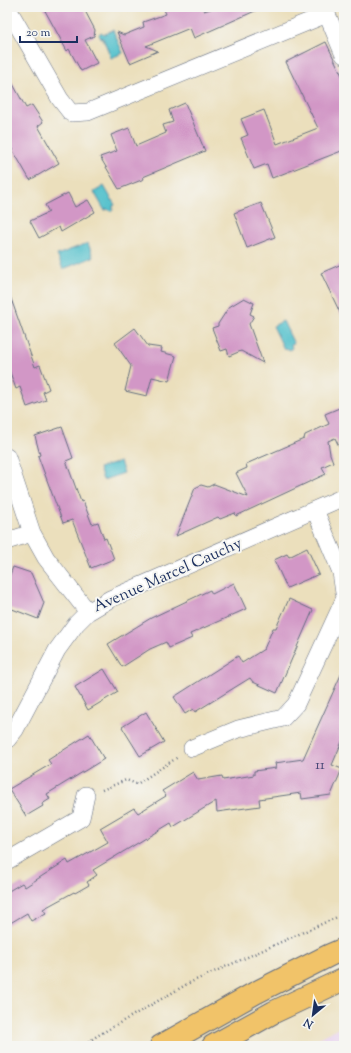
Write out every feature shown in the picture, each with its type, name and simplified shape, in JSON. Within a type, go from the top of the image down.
[{"type":"main road","points":[[161,1046],[255,993],[344,949]]},
{"type":"main road","points":[[213,1046],[274,1012],[344,979]]},
{"type":"street","points":[[7,7],[60,99],[71,113],[88,112],[326,10],[344,55]]},
{"type":"street","points":[[7,457],[32,532],[46,558],[88,612]]},
{"type":"street","name":"Avenue Marcel Cauchy","points":[[7,740],[16,730],[57,650],[76,624],[88,612],[110,599],[344,497]]},
{"type":"street","points":[[314,510],[341,572],[344,593]]},
{"type":"street","points":[[7,541],[32,532]]},
{"type":"street","points":[[192,748],[238,729],[283,718],[296,704],[344,600]]},
{"type":"street","points":[[7,860],[81,818],[86,795]]},
{"type":"path","points":[[86,795],[126,780],[137,784],[192,748]]},
{"type":"path","points":[[82,1046],[188,982],[344,914]]},
{"type":"shaded area","points":[[344,1026],[344,1046],[305,1046],[332,1031]]},
{"type":"water","points":[[113,30],[123,53],[111,58],[103,38],[100,37],[99,34],[101,32],[104,34]]},
{"type":"water","points":[[104,186],[115,205],[111,211],[106,209],[105,211],[94,192]]},
{"type":"water","points":[[88,243],[93,257],[63,269],[57,255]]},
{"type":"water","points":[[283,321],[294,344],[291,345],[292,348],[290,350],[286,348],[284,349],[273,326]]},
{"type":"water","points":[[120,462],[124,473],[103,480],[99,468]]},
{"type":"building","points":[[43,7],[83,7],[95,30],[94,36],[85,40],[97,63],[81,71],[69,49],[67,51]]},
{"type":"building","points":[[163,7],[202,7],[204,11],[217,7],[264,7],[194,38],[190,28],[146,46],[158,51],[130,63],[117,32],[124,35],[144,27],[143,22],[166,14]]},
{"type":"building","points":[[326,42],[344,80],[344,150],[272,178],[267,164],[254,169],[241,138],[248,135],[241,119],[264,110],[277,144],[318,128],[286,62]]},
{"type":"building","points":[[7,73],[26,108],[32,105],[43,122],[38,126],[59,163],[30,180],[7,140]]},
{"type":"building","points":[[185,103],[205,151],[143,177],[144,179],[119,189],[100,157],[117,151],[111,135],[129,128],[136,146],[166,133],[163,125],[173,122],[169,110]]},
{"type":"building","points":[[68,193],[75,207],[88,200],[95,212],[61,232],[59,227],[39,238],[30,221],[49,212],[45,205]]},
{"type":"building","points":[[261,203],[275,237],[247,248],[234,213]]},
{"type":"building","points":[[344,263],[344,321],[321,273]]},
{"type":"building","points":[[9,293],[35,367],[40,365],[49,389],[43,392],[46,400],[27,407],[20,387],[16,389],[7,364],[7,294]]},
{"type":"building","points":[[244,298],[254,303],[250,314],[254,316],[249,324],[263,363],[241,351],[229,356],[227,349],[221,351],[212,328],[218,326],[229,307]]},
{"type":"building","points":[[135,328],[148,346],[162,348],[161,352],[176,356],[169,381],[152,377],[147,396],[125,391],[131,366],[115,343]]},
{"type":"building","points":[[344,406],[344,457],[335,438],[328,441],[333,462],[322,467],[326,474],[236,516],[235,513],[220,519],[218,517],[176,536],[195,488],[201,485],[208,487],[214,484],[248,497],[236,473],[247,468],[246,464],[304,439],[305,435],[329,424],[325,414]]},
{"type":"building","points":[[62,427],[73,458],[66,461],[81,502],[83,501],[92,524],[98,522],[104,539],[106,538],[114,559],[91,568],[72,520],[63,523],[38,456],[40,455],[35,436]]},
{"type":"building","points":[[307,548],[319,574],[287,588],[274,560],[287,554],[289,557]]},
{"type":"building","points":[[13,567],[31,573],[44,603],[38,619],[7,607],[7,582]]},
{"type":"building","points":[[234,583],[246,609],[190,634],[192,638],[169,648],[166,642],[150,649],[122,667],[108,644],[151,618],[210,590],[212,594]]},
{"type":"building","points":[[289,599],[313,610],[277,693],[253,682],[250,678],[195,712],[193,709],[185,714],[174,697],[238,656],[242,663],[264,649],[273,628],[276,628]]},
{"type":"building","points":[[344,668],[344,737],[332,765],[342,769],[331,795],[302,799],[301,793],[259,799],[260,806],[217,812],[216,801],[173,827],[171,823],[93,870],[97,875],[87,882],[89,885],[43,909],[46,913],[31,921],[27,913],[7,925],[7,892],[22,883],[25,887],[67,860],[69,864],[108,842],[100,828],[134,808],[138,813],[166,796],[162,791],[193,772],[198,780],[222,776],[223,780],[254,775],[254,771],[276,768],[275,763],[303,759]]},
{"type":"building","points":[[104,669],[118,692],[88,710],[75,687]]},
{"type":"building","points":[[146,712],[164,742],[140,756],[122,727]]},
{"type":"building","points":[[89,734],[104,759],[47,794],[50,799],[42,804],[43,806],[26,816],[9,789],[51,764],[48,760]]}]
